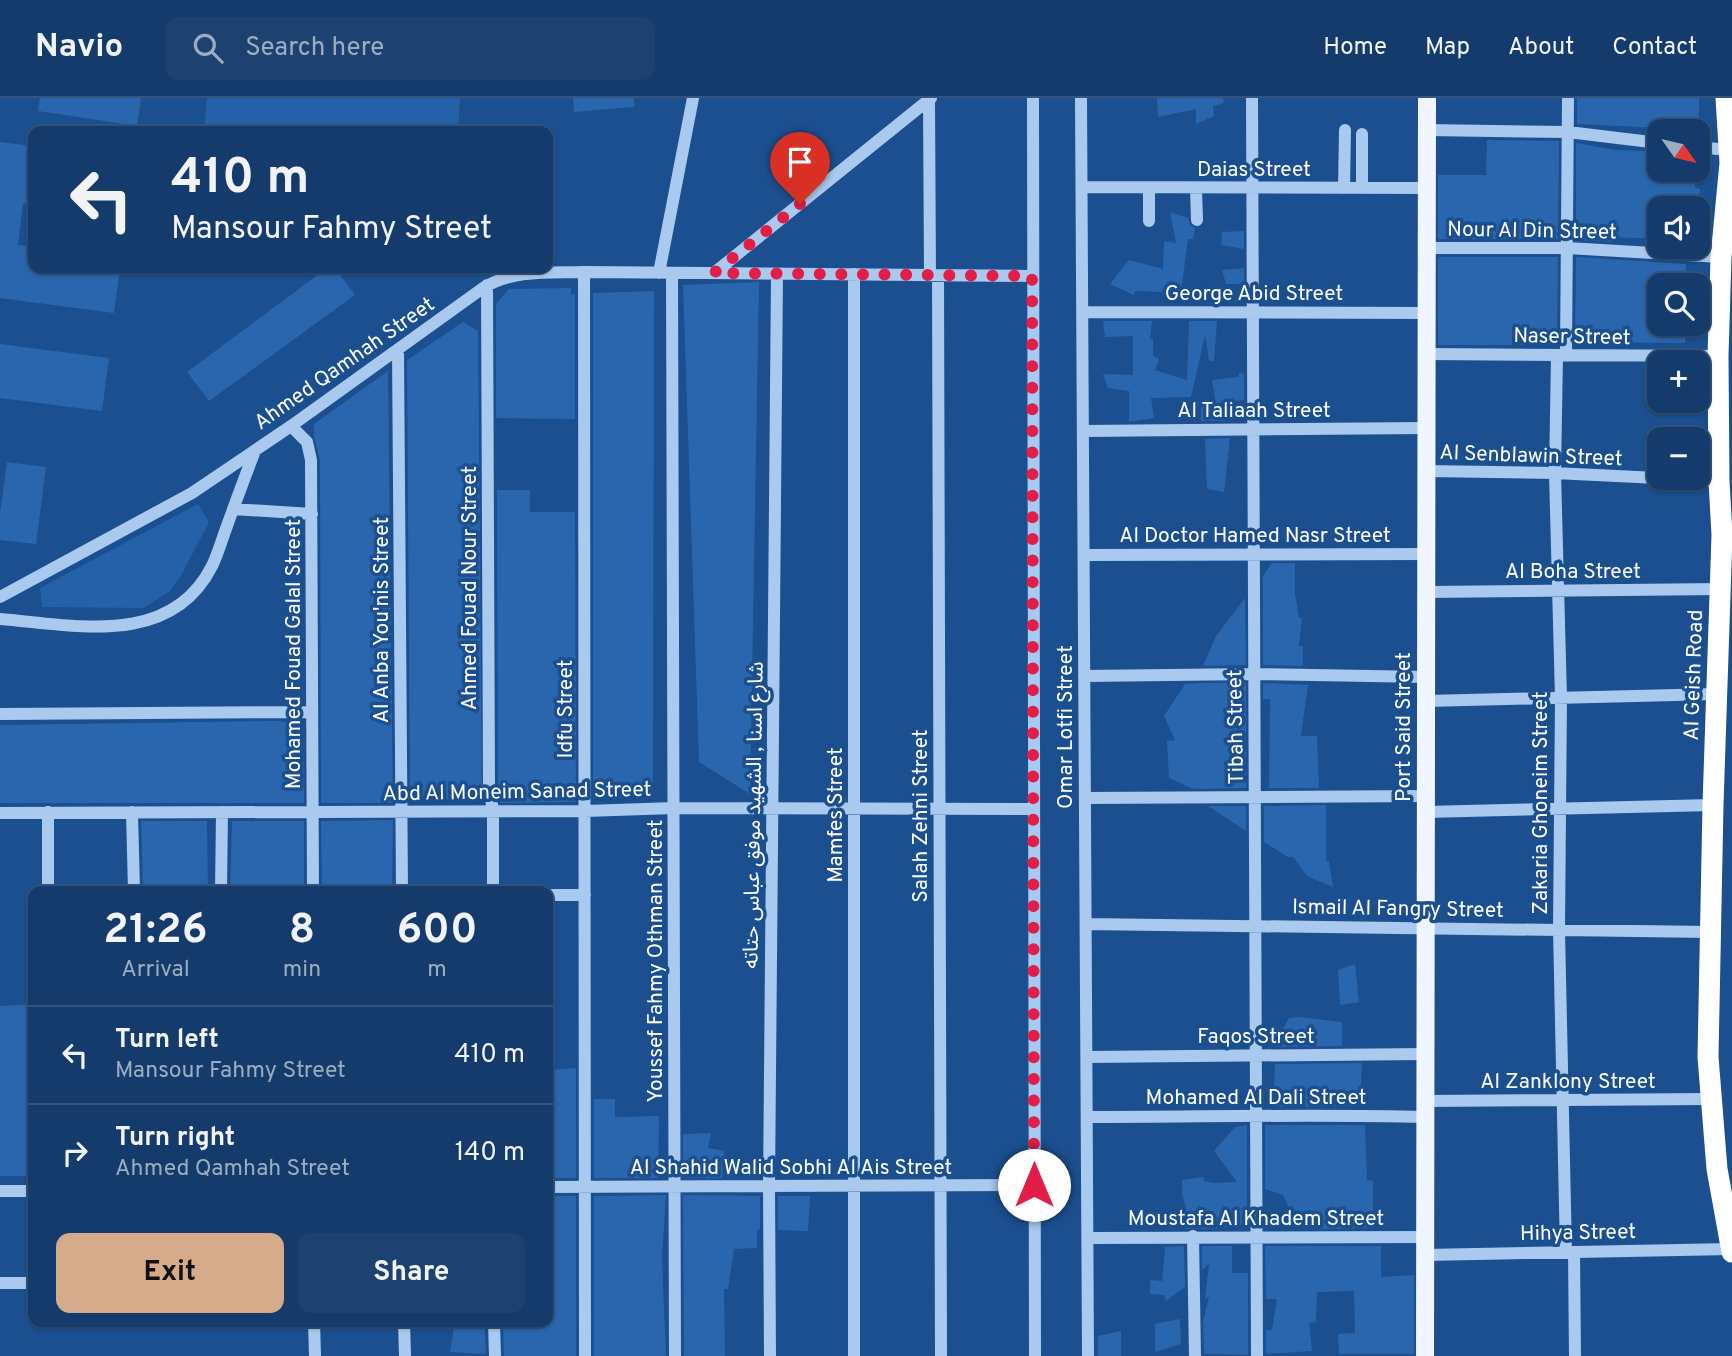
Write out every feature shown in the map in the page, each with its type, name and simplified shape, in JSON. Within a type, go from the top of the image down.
[{"type":"highway","points":[[1725,490],[1718,356],[1721,257],[1730,162],[1726,98]]},
{"type":"highway","name":"Al Geish Road","points":[[1725,490],[1716,694],[1708,1043],[1717,1169],[1732,1251]]},
{"type":"main road","name":"Port Said Street","points":[[1425,1356],[1427,98]]},
{"type":"street","name":"Youssef Fahmy Othman Street","points":[[675,1356],[674,808],[666,273],[693,98]]},
{"type":"street","name":"Omar Lotfi Street","points":[[1033,98],[1035,1356]]},
{"type":"street","name":"Omar Lotfi Street","points":[[1081,98],[1088,1356]]},
{"type":"street","name":"Tibah Street","points":[[1252,98],[1257,1356]]},
{"type":"street","name":"Zakaria Ghoneim Street","points":[[1568,98],[1567,248],[1555,473],[1560,698],[1559,930],[1563,1100],[1575,1356]]},
{"type":"street","points":[[714,273],[930,99]]},
{"type":"street","name":"Salah Zehni Street","points":[[930,99],[940,809],[941,1356]]},
{"type":"street","points":[[1345,130],[1345,188]]},
{"type":"street","points":[[1427,130],[1568,132],[1647,142]]},
{"type":"street","points":[[1362,134],[1362,188]]},
{"type":"street","points":[[1710,153],[1730,162]]},
{"type":"street","name":"Daias Street","points":[[1082,187],[1427,188]]},
{"type":"street","points":[[1149,188],[1150,221]]},
{"type":"street","points":[[1196,188],[1197,220]]},
{"type":"street","name":"Nour Al Din Street","points":[[1426,248],[1567,248],[1721,257]]},
{"type":"street","name":"Ahmed Qamhah Street","points":[[0,597],[192,493],[291,426],[487,285],[517,275],[584,272],[1032,276]]},
{"type":"street","name":"Idfu Street","points":[[584,272],[585,1356]]},
{"type":"street","name":"Mamfes Street","points":[[854,274],[854,1356]]},
{"type":"street","name":"شارع اسنا , الشهيد موفق عباس حتاته","points":[[770,1356],[769,1186],[777,275]]},
{"type":"street","name":"Ahmed Fouad Nour Street","points":[[487,285],[489,786],[493,811],[493,886]]},
{"type":"street","name":"George Abid Street","points":[[1083,312],[1426,313]]},
{"type":"street","name":"Al Anba You'nis Street","points":[[398,349],[402,886]]},
{"type":"street","name":"Naser Street","points":[[1426,354],[1718,356]]},
{"type":"street","name":"Mohamed Fouad Galal Street","points":[[291,426],[307,442],[310,449],[313,886]]},
{"type":"street","name":"Al Taliaah Street","points":[[1083,431],[1426,428]]},
{"type":"street","name":"Ahmed Qamhah Street","points":[[0,619],[116,627],[139,624],[167,614],[199,587],[212,567],[255,451]]},
{"type":"street","name":"Al Senblawin Street","points":[[1426,471],[1555,473],[1725,490]]},
{"type":"street","points":[[233,509],[312,514]]},
{"type":"street","name":"Al Doctor Hamed Nasr Street","points":[[1084,555],[1426,554]]},
{"type":"street","name":"Al Boha Street","points":[[1426,592],[1721,589]]},
{"type":"street","points":[[1084,676],[1254,674],[1426,677]]},
{"type":"street","points":[[1426,701],[1716,694]]},
{"type":"street","points":[[0,715],[312,712]]},
{"type":"street","points":[[1085,798],[1255,797],[1560,809],[1713,805]]},
{"type":"street","name":"Abd Al Moneim Sanad Street","points":[[0,813],[585,811],[674,808],[1033,809]]},
{"type":"street","points":[[48,812],[48,886]]},
{"type":"street","points":[[132,812],[134,886]]},
{"type":"street","points":[[221,886],[222,812]]},
{"type":"street","points":[[553,895],[585,895]]},
{"type":"street","name":"Ismail Al Fangry Street","points":[[1086,924],[1710,932]]},
{"type":"street","name":"Faqos Street","points":[[1087,1057],[1425,1054]]},
{"type":"street","name":"Al Zanklony Street","points":[[1426,1109],[1563,1100],[1710,1099]]},
{"type":"street","name":"Mohamed Al Dali Street","points":[[1087,1117],[1257,1117],[1426,1109]]},
{"type":"street","name":"Al Shahid Walid Sobhi Al Ais Street","points":[[553,1187],[1034,1185]]},
{"type":"street","points":[[0,1191],[28,1191]]},
{"type":"street","points":[[1193,1236],[1195,1356]]},
{"type":"street","name":"Moustafa Al Khadem Street","points":[[1088,1238],[1257,1236],[1425,1246]]},
{"type":"street","name":"Hihya Street","points":[[1425,1246],[1570,1252],[1732,1251]]},
{"type":"street","points":[[0,1283],[28,1283]]},
{"type":"street","points":[[314,1327],[314,1356]]},
{"type":"street","points":[[404,1327],[405,1356]]},
{"type":"street","points":[[494,1327],[495,1356]]},
{"type":"shaded area","points":[[207,98],[460,98],[458,126],[204,126]]},
{"type":"shaded area","points":[[198,504],[209,522],[170,591],[144,608],[42,607],[40,588]]},
{"type":"building","points":[[40,98],[141,98],[137,126],[38,111]]},
{"type":"building","points":[[573,98],[634,98],[634,107],[574,112]]},
{"type":"building","points":[[1157,98],[1223,98],[1224,103],[1213,106],[1214,116],[1196,124],[1196,109],[1158,117]]},
{"type":"building","points":[[1577,98],[1699,98],[1699,119],[1647,119],[1647,127],[1577,124]]},
{"type":"building","points":[[1487,140],[1559,141],[1558,239],[1438,239],[1438,175],[1486,175]]},
{"type":"building","points":[[0,142],[28,145],[28,204],[23,203],[18,245],[28,246],[28,273],[119,273],[114,313],[0,298]]},
{"type":"building","points":[[1576,143],[1616,150],[1647,151],[1647,182],[1695,182],[1695,188],[1700,189],[1699,196],[1647,196],[1647,238],[1611,237],[1614,242],[1576,240]]},
{"type":"building","points":[[1170,212],[1188,218],[1190,225],[1195,228],[1193,239],[1188,239],[1181,292],[1162,296],[1162,292],[1135,291],[1134,295],[1110,284],[1129,260],[1163,269],[1164,241],[1176,243]]},
{"type":"building","points":[[1244,231],[1244,249],[1221,245],[1222,232]]},
{"type":"building","points":[[1438,257],[1558,257],[1557,345],[1438,345]]},
{"type":"building","points":[[1576,257],[1686,264],[1686,273],[1647,273],[1647,336],[1685,336],[1685,343],[1575,342]]},
{"type":"building","points":[[1244,268],[1244,284],[1226,284],[1222,270]]},
{"type":"building","points":[[320,273],[339,273],[355,295],[209,401],[187,372]]},
{"type":"building","points":[[759,282],[750,794],[699,762],[683,285]]},
{"type":"building","points":[[571,288],[571,294],[575,294],[575,419],[496,418],[496,304],[509,289]]},
{"type":"building","points":[[654,291],[653,797],[593,799],[593,293]]},
{"type":"building","points":[[1103,321],[1152,321],[1150,339],[1153,339],[1153,356],[1159,359],[1155,370],[1187,380],[1189,321],[1217,321],[1214,361],[1209,361],[1205,335],[1191,397],[1151,398],[1154,418],[1129,422],[1129,391],[1108,388],[1103,374],[1133,375],[1133,336],[1105,337]]},
{"type":"building","points":[[463,322],[478,331],[482,797],[410,802],[407,360]]},
{"type":"building","points":[[0,344],[109,358],[102,411],[0,398]]},
{"type":"building","points":[[388,371],[393,803],[321,803],[320,460],[314,437],[314,424]]},
{"type":"building","points":[[1239,373],[1244,374],[1244,400],[1229,401],[1225,421],[1201,421],[1201,404],[1216,405],[1212,380],[1238,377]]},
{"type":"building","points":[[1230,438],[1224,492],[1207,489],[1205,439]]},
{"type":"building","points":[[7,462],[46,467],[36,544],[0,540],[0,514]]},
{"type":"building","points":[[497,490],[530,490],[530,512],[575,512],[576,802],[500,803]]},
{"type":"building","points":[[1272,563],[1295,563],[1295,593],[1299,618],[1302,618],[1299,646],[1303,646],[1303,666],[1263,665],[1263,576]]},
{"type":"building","points":[[1245,598],[1246,665],[1203,666],[1216,636]]},
{"type":"building","points":[[1246,683],[1246,788],[1193,789],[1169,778],[1167,741],[1175,740],[1164,716],[1185,684]]},
{"type":"building","points":[[1263,683],[1308,685],[1301,736],[1317,736],[1319,788],[1269,788],[1270,699],[1263,699]]},
{"type":"building","points":[[275,721],[303,723],[304,803],[0,803],[0,725]]},
{"type":"building","points":[[1326,805],[1326,861],[1329,861],[1333,887],[1307,876],[1293,857],[1288,857],[1264,842],[1264,806]]},
{"type":"building","points":[[1208,806],[1246,806],[1246,831]]},
{"type":"building","points":[[393,820],[392,886],[322,886],[321,821]]},
{"type":"building","points":[[141,821],[207,821],[208,886],[143,886]]},
{"type":"building","points":[[232,821],[304,821],[304,886],[230,886]]},
{"type":"building","points":[[1355,964],[1359,1002],[1340,1005],[1338,970]]},
{"type":"building","points":[[28,1004],[28,1176],[0,1176],[0,1006]]},
{"type":"building","points":[[1289,1018],[1342,1022],[1342,1046],[1275,1047]]},
{"type":"building","points":[[1362,1063],[1360,1106],[1273,1107],[1275,1064]]},
{"type":"building","points":[[576,1068],[576,1178],[553,1178],[553,1070]]},
{"type":"building","points":[[594,1099],[615,1099],[615,1117],[659,1116],[658,1178],[594,1178]]},
{"type":"building","points":[[1247,1125],[1247,1224],[1213,1229],[1185,1229],[1186,1208],[1182,1180],[1203,1177],[1204,1181],[1214,1183],[1237,1182],[1214,1151],[1235,1127]]},
{"type":"building","points":[[1265,1125],[1365,1125],[1367,1180],[1373,1181],[1373,1228],[1320,1229],[1289,1208],[1283,1195],[1265,1189]]},
{"type":"building","points":[[711,1133],[708,1148],[724,1151],[722,1178],[683,1178],[683,1134]]},
{"type":"building","points":[[666,1195],[662,1258],[666,1356],[594,1356],[594,1196]]},
{"type":"building","points":[[683,1195],[760,1196],[757,1248],[734,1249],[728,1289],[724,1289],[725,1356],[684,1356]]},
{"type":"building","points":[[553,1196],[576,1196],[576,1356],[504,1356],[503,1327],[553,1327]]},
{"type":"building","points":[[778,1196],[810,1196],[808,1231],[778,1230]]},
{"type":"building","points":[[1184,1246],[1185,1287],[1166,1301],[1164,1295],[1150,1294],[1150,1280],[1162,1281],[1165,1247]]},
{"type":"building","points":[[1202,1246],[1232,1246],[1232,1273],[1248,1273],[1248,1355],[1204,1354],[1203,1321],[1209,1297],[1205,1298],[1209,1264],[1202,1270]]},
{"type":"building","points":[[1265,1246],[1381,1246],[1381,1277],[1414,1275],[1414,1354],[1339,1354],[1338,1334],[1355,1333],[1354,1291],[1317,1292],[1316,1322],[1309,1323],[1312,1351],[1266,1354],[1266,1330],[1272,1330],[1277,1299],[1266,1299]]},
{"type":"building","points":[[1180,1319],[1181,1344],[1155,1352],[1155,1324]]},
{"type":"building","points":[[454,1327],[484,1327],[486,1354],[450,1352]]},
{"type":"building","points":[[1121,1331],[1121,1356],[1098,1356],[1098,1336]]},
{"type":"route","points":[[800,204],[714,273],[1032,276],[1034,1185]]}]
